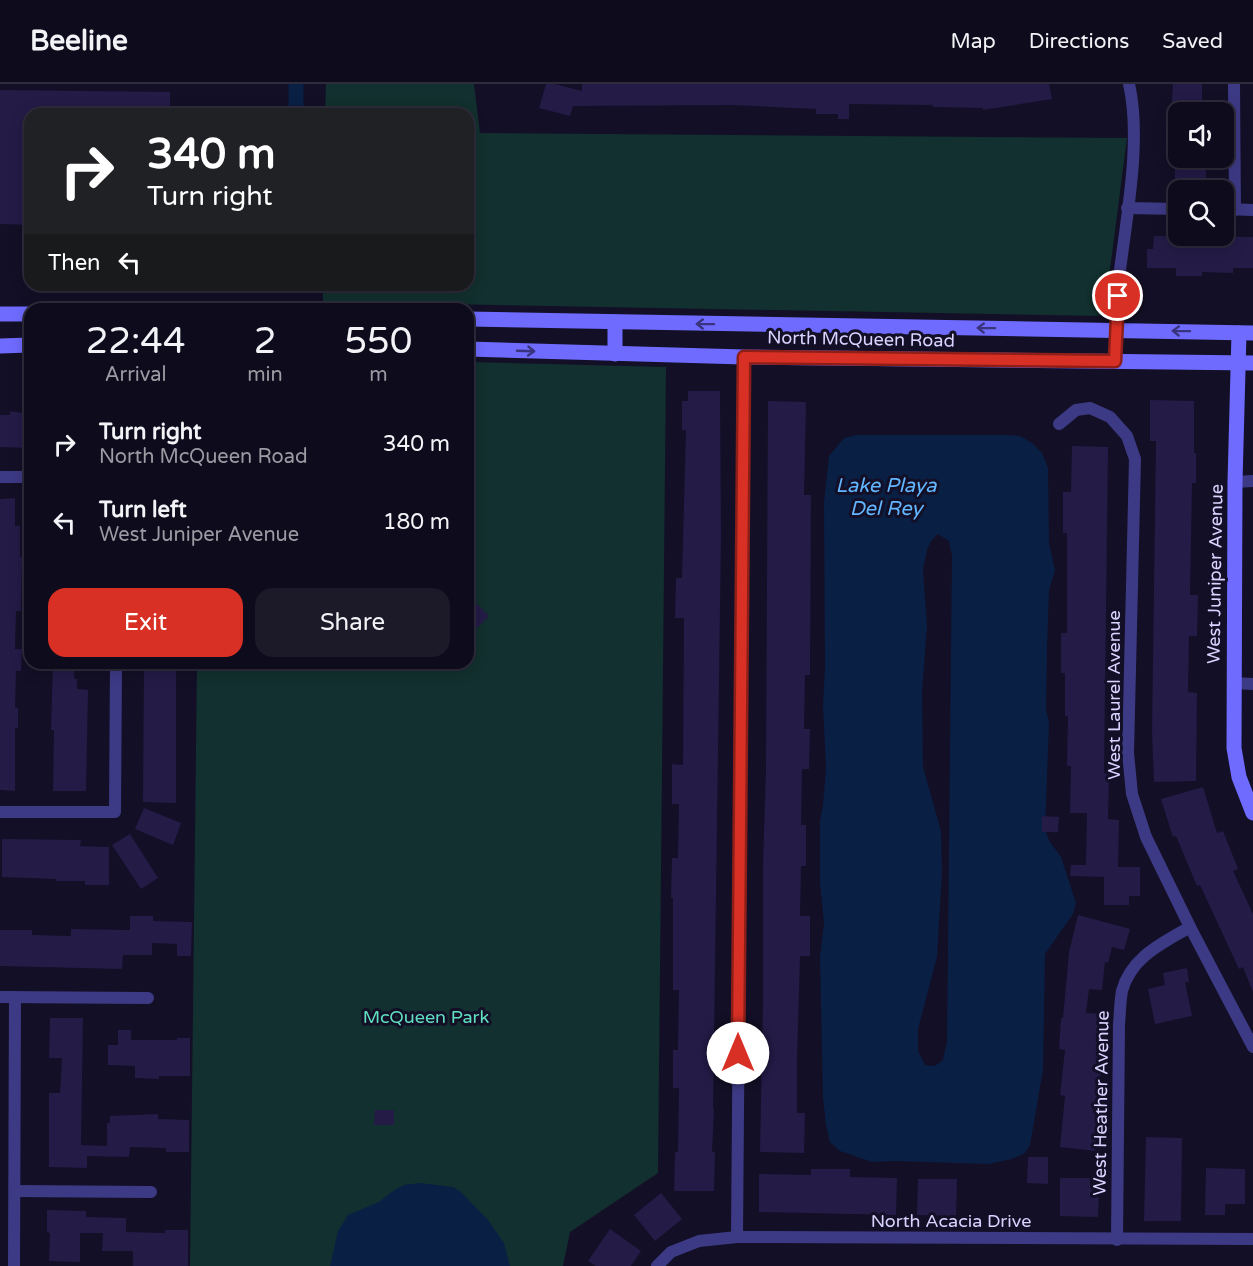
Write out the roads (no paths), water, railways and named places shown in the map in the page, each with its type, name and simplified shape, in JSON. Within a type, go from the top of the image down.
[{"type":"main road","points":[[0,314],[24,314]]},
{"type":"main road","name":"North McQueen Road","points":[[474,319],[1246,333]]},
{"type":"main road","points":[[615,322],[615,354]]},
{"type":"main road","name":"West Juniper Avenue","points":[[1246,333],[1246,363],[1235,482],[1233,683],[1234,748],[1239,777],[1253,813]]},
{"type":"main road","points":[[0,346],[24,345]]},
{"type":"main road","name":"North McQueen Road","points":[[474,349],[744,357],[1246,363]]},
{"type":"street","points":[[1115,361],[1116,312],[1133,136],[1129,84]]},
{"type":"street","points":[[1230,180],[1234,84]]},
{"type":"street","points":[[1127,208],[1168,209]]},
{"type":"street","points":[[1234,209],[1253,210]]},
{"type":"street","points":[[737,1238],[744,357]]},
{"type":"street","name":"West Laurel Avenue","points":[[1059,424],[1076,410],[1090,408],[1110,417],[1127,436],[1135,459],[1128,753],[1132,794],[1146,837],[1253,1047]]},
{"type":"street","points":[[0,477],[24,477]]},
{"type":"street","points":[[1235,482],[1253,481]]},
{"type":"street","points":[[0,812],[115,812],[116,669]]},
{"type":"street","points":[[1233,683],[1253,684]]},
{"type":"street","name":"West Heather Avenue","points":[[1117,1240],[1119,1024],[1123,990],[1133,968],[1151,950],[1190,927]]},
{"type":"street","points":[[0,997],[148,998]]},
{"type":"street","points":[[14,1266],[15,997]]},
{"type":"street","points":[[15,1191],[151,1192]]},
{"type":"street","name":"North Acacia Drive","points":[[657,1266],[671,1252],[699,1241],[737,1238],[1253,1239]]},
{"type":"water","name":"Lake Playa Del Rey","points":[[857,435],[1020,436],[1042,453],[1048,468],[1049,543],[1055,571],[1049,590],[1046,709],[1049,723],[1045,830],[1050,842],[1061,857],[1076,903],[1073,914],[1045,954],[1043,1070],[1030,1145],[1025,1153],[1012,1159],[989,1164],[872,1162],[840,1151],[830,1142],[826,1125],[823,1097],[820,957],[824,923],[820,882],[820,821],[826,768],[823,706],[825,668],[824,502],[829,456],[844,438]],"holes":[[[938,534],[949,541],[952,556],[947,1041],[943,1060],[935,1066],[925,1065],[918,1051],[918,1029],[937,957],[942,872],[941,831],[923,767],[922,691],[927,626],[923,570],[931,541]]]},
{"type":"water","points":[[420,1183],[453,1187],[461,1192],[488,1220],[504,1243],[510,1266],[330,1266],[338,1231],[348,1215],[379,1202],[404,1185]]},
{"type":"waterway","points":[[296,84],[296,108]]},
{"type":"park label","name":"McQueen Park","points":[[426,1017]]}]
